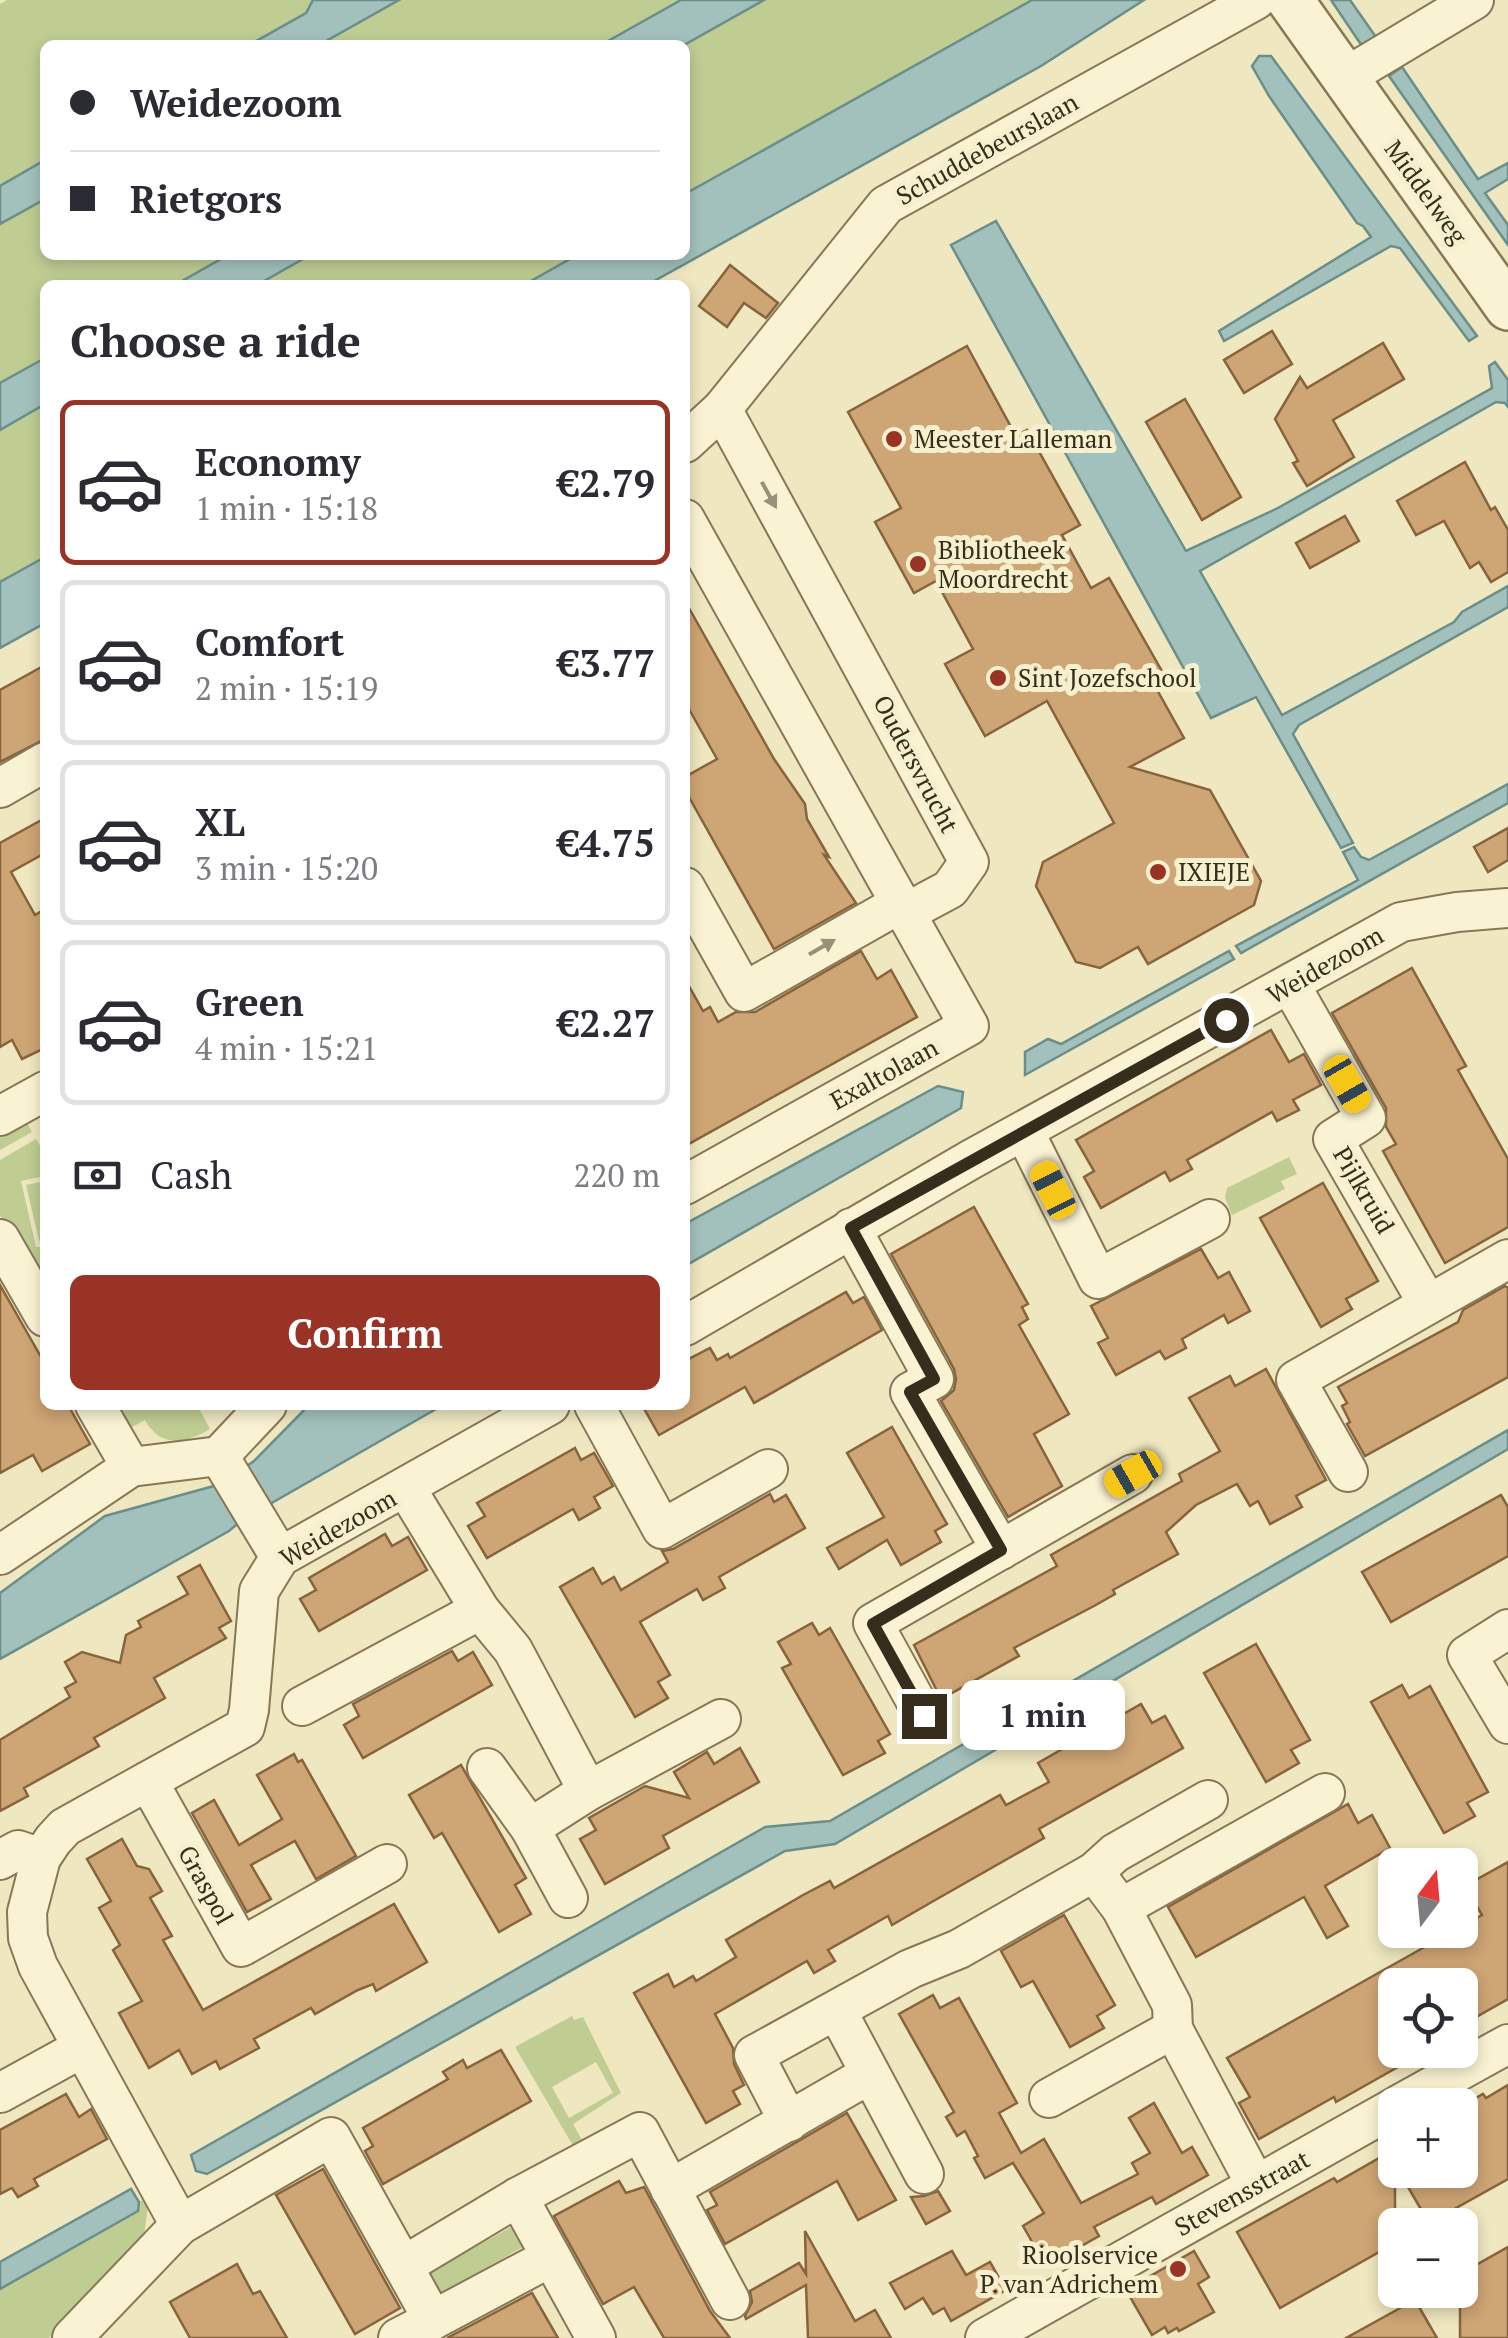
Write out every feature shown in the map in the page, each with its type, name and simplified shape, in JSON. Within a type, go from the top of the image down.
[{"type":"street","name":"Schuddebeurslaan","points":[[690,438],[722,409],[886,205],[1256,0]]},
{"type":"street","name":"Middelweg","points":[[1290,0],[1508,307]]},
{"type":"street","points":[[1344,78],[1474,0]]},
{"type":"street","name":"Oudersvrucht","points":[[690,896],[744,992],[904,907],[950,890],[969,862],[722,409]]},
{"type":"street","points":[[690,529],[904,907]]},
{"type":"street","points":[[0,788],[40,765]]},
{"type":"street","name":"Exaltolaan","points":[[690,1182],[969,1026],[904,907]]},
{"type":"street","name":"Weidezoom","points":[[690,1323],[851,1228],[1401,922],[1508,908]]},
{"type":"street","name":"Pijlkruid","points":[[1291,986],[1366,1118],[1334,1138],[1428,1304]]},
{"type":"street","points":[[0,1116],[40,1094]]},
{"type":"street","points":[[1024,1131],[1098,1279],[1210,1220]]},
{"type":"street","points":[[851,1228],[934,1379],[910,1392],[1001,1550]]},
{"type":"street","points":[[0,1239],[40,1308]]},
{"type":"street","points":[[1348,1472],[1296,1380],[1508,1259]]},
{"type":"street","points":[[99,1410],[131,1467]]},
{"type":"street","points":[[223,1464],[263,1410]]},
{"type":"street","name":"Weidezoom","points":[[180,2225],[38,1966],[28,1938],[27,1912],[42,1858],[65,1827],[245,1727],[259,1591],[280,1557],[541,1410]]},
{"type":"street","points":[[597,1410],[662,1530],[768,1469]]},
{"type":"street","points":[[0,1555],[131,1467],[223,1464]]},
{"type":"street","points":[[223,1464],[280,1557]]},
{"type":"street","points":[[924,1716],[873,1624],[1133,1474]]},
{"type":"street","points":[[406,1488],[480,1610],[513,1650],[588,1791]]},
{"type":"street","points":[[302,1706],[480,1610]]},
{"type":"street","points":[[1508,1630],[1467,1654],[1508,1724]]},
{"type":"street","points":[[530,1828],[588,1791],[721,1719]]},
{"type":"street","points":[[487,1768],[530,1828],[568,1898]]},
{"type":"street","name":"Graspol","points":[[148,1781],[241,1946],[387,1864]]},
{"type":"street","points":[[1121,1908],[1325,1794]]},
{"type":"street","points":[[789,2122],[754,2055],[910,1970],[960,1949],[1094,1872],[1115,1853],[1208,1800]]},
{"type":"street","points":[[0,1860],[18,1850],[42,1858]]},
{"type":"street","points":[[1094,1872],[1121,1908],[1172,2005],[1173,2029],[1256,2185]]},
{"type":"street","points":[[837,2011],[924,2174]]},
{"type":"street","points":[[1049,2098],[1173,2029]]},
{"type":"street","name":"Stevensstraat","points":[[1429,2088],[1508,2044]]},
{"type":"street","points":[[0,2094],[71,2054]]},
{"type":"street","points":[[670,2188],[870,2074]]},
{"type":"street","name":"Stevensstraat","points":[[986,2338],[1378,2117]]},
{"type":"street","points":[[403,2266],[518,2197],[640,2132],[730,2300]]},
{"type":"street","points":[[72,2338],[180,2225],[332,2138],[432,2320]]},
{"type":"street","points":[[518,2197],[596,2338]]},
{"type":"street","points":[[398,2338],[551,2257]]},
{"type":"green space","points":[[7,0],[313,0],[306,13],[258,40],[40,40],[40,163],[0,186],[0,4]]},
{"type":"green space","points":[[399,0],[681,0],[610,40],[328,40]]},
{"type":"green space","points":[[764,0],[1032,0],[690,191],[690,42]]},
{"type":"green space","points":[[40,202],[40,260],[219,260],[184,280],[40,280],[40,361],[0,383],[0,224]]},
{"type":"green space","points":[[301,260],[568,260],[533,280],[266,280]]},
{"type":"green space","points":[[40,407],[40,560],[0,582],[0,430]]},
{"type":"green space","points":[[24,1117],[32,1132],[0,1150],[0,1130]]},
{"type":"green space","points":[[36,1139],[40,1146],[40,1177],[21,1181],[36,1247],[40,1247],[38,1283],[0,1215],[0,1160]]},
{"type":"green space","points":[[1289,1157],[1297,1174],[1281,1181],[1285,1189],[1232,1215],[1225,1198],[1227,1188]]},
{"type":"green space","points":[[40,1182],[40,1241],[39,1241],[26,1185]]},
{"type":"green space","points":[[110,1410],[200,1410],[210,1429],[175,1441],[159,1436],[145,1420],[123,1432]]},
{"type":"green space","points":[[572,2016],[574,2020],[583,2017],[621,2093],[573,2124],[584,2144],[575,2149],[515,2047]],"holes":[[[596,2062],[613,2093],[569,2118],[552,2087]]]},
{"type":"green space","points":[[149,2197],[144,2236],[49,2338],[0,2338],[0,2289],[138,2212],[139,2202]]},
{"type":"green space","points":[[515,2225],[528,2244],[440,2294],[428,2273]]},
{"type":"water","points":[[313,0],[399,0],[328,40],[258,40],[306,13]]},
{"type":"water","points":[[681,0],[764,0],[690,42],[610,40]]},
{"type":"water","points":[[1032,0],[1144,0],[1041,66],[656,280],[533,280],[568,260],[690,260],[690,191]]},
{"type":"water","points":[[1331,0],[1350,0],[1378,40],[1364,49]]},
{"type":"water","points":[[1259,56],[1271,56],[1477,336],[1469,341],[1400,248],[1391,246],[1224,341],[1219,331],[1371,237],[1357,223],[1269,96],[1252,66]]},
{"type":"water","points":[[1402,67],[1478,179],[1508,163],[1508,179],[1485,193],[1508,225],[1508,245],[1389,76]]},
{"type":"water","points":[[40,163],[40,202],[0,224],[0,186]]},
{"type":"water","points":[[996,221],[1186,551],[1276,509],[1492,388],[1489,366],[1495,362],[1508,380],[1508,407],[1496,402],[1200,571],[1282,715],[1454,622],[1462,612],[1508,586],[1508,607],[1299,725],[1293,734],[1353,843],[1341,848],[1256,697],[1211,718],[951,245]]},
{"type":"water","points":[[219,260],[301,260],[266,280],[184,280]]},
{"type":"water","points":[[40,361],[40,407],[0,430],[0,383]]},
{"type":"water","points":[[40,560],[40,626],[0,648],[0,582]]},
{"type":"water","points":[[1508,784],[1508,803],[1241,953],[1236,946],[1358,880],[1343,852],[1354,847],[1369,860]]},
{"type":"water","points":[[1229,951],[1234,959],[1025,1075],[1025,1052],[1048,1039],[1061,1044]]},
{"type":"water","points":[[938,1086],[963,1092],[961,1108],[690,1263],[690,1221]]},
{"type":"water","points":[[304,1410],[434,1410],[0,1659],[0,1593],[105,1516],[221,1484],[254,1461]]},
{"type":"water","points":[[1508,1430],[1508,1449],[835,1844],[785,1851],[207,2174],[196,2171],[191,2155],[765,1827],[830,1821]]},
{"type":"water","points":[[131,2189],[139,2202],[138,2211],[0,2289],[0,2262]]},
{"type":"building","points":[[730,265],[778,303],[766,318],[744,303],[727,327],[699,306]]},
{"type":"building","points":[[1272,331],[1292,364],[1244,393],[1224,360]]},
{"type":"building","points":[[1383,343],[1404,379],[1333,420],[1354,457],[1307,486],[1275,419],[1300,377],[1307,388]]},
{"type":"building","points":[[967,346],[1016,436],[1027,430],[1080,525],[1062,535],[1091,588],[1109,578],[1163,673],[1151,679],[1184,738],[1130,767],[1210,790],[1261,881],[1254,905],[1148,964],[1138,947],[1100,968],[1076,962],[1036,886],[1043,862],[1114,823],[1047,701],[985,736],[945,664],[973,649],[936,581],[914,593],[875,522],[901,508],[848,412]]},
{"type":"building","points":[[1185,399],[1241,497],[1202,520],[1146,422]]},
{"type":"building","points":[[1465,462],[1491,510],[1495,507],[1508,530],[1508,572],[1491,582],[1479,562],[1470,568],[1444,521],[1416,535],[1397,501]]},
{"type":"building","points":[[1345,516],[1359,541],[1310,568],[1296,543]]},
{"type":"building","points":[[690,610],[774,759],[805,804],[807,819],[829,857],[824,855],[856,903],[774,949],[690,799],[690,774],[717,759],[690,711]]},
{"type":"building","points":[[40,668],[40,742],[0,762],[0,690]]},
{"type":"building","points":[[40,821],[40,856],[11,872],[35,915],[40,912],[40,1050],[22,1059],[12,1040],[0,1047],[0,843]]},
{"type":"building","points":[[1508,828],[1508,860],[1488,872],[1474,847]]},
{"type":"building","points":[[861,951],[877,979],[891,970],[917,1017],[690,1143],[690,988],[703,1011],[710,1007],[718,1022],[736,1012],[755,1012]]},
{"type":"building","points":[[1412,968],[1466,1066],[1458,1070],[1508,1159],[1508,1227],[1445,1263],[1383,1151],[1396,1144],[1386,1127],[1386,1108],[1332,1013]]},
{"type":"building","points":[[1271,1030],[1289,1062],[1304,1054],[1321,1085],[1293,1100],[1299,1110],[1277,1121],[1272,1112],[1187,1160],[1192,1169],[1170,1181],[1165,1172],[1101,1208],[1084,1177],[1094,1171],[1076,1140]]},
{"type":"building","points":[[1323,1183],[1378,1281],[1346,1299],[1352,1309],[1321,1327],[1260,1218]]},
{"type":"building","points":[[974,1207],[1028,1304],[1022,1307],[1028,1319],[1019,1325],[1069,1414],[1034,1434],[1062,1486],[1008,1517],[941,1401],[954,1390],[954,1369],[891,1254]]},
{"type":"building","points":[[1201,1249],[1218,1278],[1229,1272],[1250,1311],[1228,1323],[1224,1315],[1182,1339],[1186,1348],[1165,1359],[1160,1351],[1116,1375],[1098,1343],[1108,1338],[1091,1306]]},
{"type":"building","points":[[0,1285],[40,1355],[40,1410],[71,1410],[90,1444],[42,1471],[33,1455],[0,1473]]},
{"type":"building","points":[[1505,1286],[1508,1377],[1365,1456],[1347,1424],[1350,1422],[1342,1406],[1347,1403],[1338,1387],[1458,1322],[1463,1310]]},
{"type":"building","points":[[846,1292],[853,1303],[864,1297],[882,1330],[754,1403],[745,1387],[659,1435],[645,1410],[690,1410],[690,1358],[710,1348],[717,1360],[728,1354],[730,1358]]},
{"type":"building","points":[[1266,1369],[1326,1480],[1296,1496],[1302,1507],[1270,1524],[1258,1501],[1250,1506],[1237,1484],[1196,1505],[1166,1532],[1178,1554],[1113,1590],[1115,1594],[1014,1648],[1019,1656],[941,1699],[914,1645],[1057,1566],[1051,1555],[1182,1481],[1179,1474],[1220,1451],[1189,1398],[1230,1376],[1235,1386]]},
{"type":"building","points":[[892,1427],[947,1524],[935,1531],[941,1542],[901,1565],[887,1540],[839,1569],[827,1548],[884,1517],[847,1453]]},
{"type":"building","points":[[575,1448],[581,1460],[594,1453],[613,1486],[594,1497],[600,1508],[579,1520],[573,1509],[487,1558],[468,1526],[485,1516],[477,1503]]},
{"type":"building","points":[[770,1494],[774,1502],[786,1495],[805,1528],[719,1577],[725,1588],[703,1600],[697,1589],[640,1622],[670,1675],[658,1682],[668,1698],[635,1717],[560,1587],[593,1568],[602,1584],[614,1577],[621,1590],[668,1562],[662,1551],[673,1549]]},
{"type":"building","points":[[1501,1495],[1508,1507],[1508,1556],[1391,1622],[1362,1572]]},
{"type":"building","points":[[385,1534],[392,1546],[408,1537],[427,1570],[319,1631],[300,1599],[316,1590],[309,1578]]},
{"type":"building","points":[[200,1565],[231,1621],[219,1628],[226,1638],[154,1678],[165,1698],[94,1738],[99,1746],[24,1788],[28,1796],[0,1811],[0,1740],[70,1697],[65,1688],[76,1682],[65,1662],[82,1652],[120,1663],[126,1635],[141,1627],[138,1621],[188,1594],[178,1577]]},
{"type":"building","points":[[812,1623],[819,1635],[830,1628],[890,1734],[878,1741],[885,1753],[843,1775],[782,1668],[791,1664],[778,1642]]},
{"type":"building","points":[[1256,1644],[1310,1740],[1291,1750],[1299,1763],[1266,1782],[1204,1673]]},
{"type":"building","points":[[452,1651],[458,1661],[473,1652],[492,1685],[363,1758],[344,1725],[359,1716],[353,1704]]},
{"type":"building","points":[[1402,1685],[1409,1698],[1430,1686],[1488,1792],[1467,1803],[1475,1816],[1444,1833],[1371,1702]]},
{"type":"building","points":[[1141,1704],[1152,1723],[1165,1716],[1183,1748],[1039,1829],[1044,1838],[892,1925],[888,1916],[828,1950],[835,1961],[814,1973],[807,1961],[715,2014],[733,2048],[734,2064],[744,2085],[733,2091],[740,2104],[706,2123],[634,1993],[668,1974],[674,1987],[693,1976],[696,1981],[736,1957],[726,1940],[803,1895],[830,1881],[834,1888],[1000,1795],[1006,1805],[1049,1782],[1038,1763]]},
{"type":"building","points":[[740,1748],[759,1782],[663,1836],[669,1848],[605,1884],[580,1839],[596,1830],[589,1818],[645,1786],[689,1798],[674,1772],[707,1752],[714,1764]]},
{"type":"building","points":[[294,1754],[298,1762],[302,1760],[356,1856],[316,1879],[295,1841],[251,1865],[271,1899],[247,1912],[192,1813],[214,1800],[239,1845],[282,1819],[257,1775]]},
{"type":"building","points":[[461,1765],[526,1878],[515,1885],[531,1914],[499,1932],[442,1833],[434,1838],[409,1795]]},
{"type":"building","points":[[1348,1804],[1358,1823],[1372,1815],[1390,1848],[1378,1848],[1378,1855],[1325,1886],[1348,1926],[1327,1938],[1304,1897],[1196,1957],[1168,1907]]},
{"type":"building","points":[[122,1839],[137,1866],[149,1869],[162,1891],[150,1898],[172,1936],[163,1940],[203,2010],[394,1904],[427,1962],[376,1991],[373,1984],[315,2014],[311,2008],[254,2039],[259,2048],[220,2069],[216,2061],[192,2074],[179,2050],[149,2068],[119,2013],[142,2001],[113,1950],[120,1945],[99,1908],[111,1901],[87,1859]]},
{"type":"building","points":[[1508,1862],[1508,1999],[1478,2016],[1478,1968],[1387,1968],[1423,1948],[1478,1948],[1478,1917],[1482,1915],[1478,1908],[1478,1879]]},
{"type":"building","points":[[1064,1915],[1115,2005],[1097,2016],[1104,2028],[1070,2047],[1033,1981],[1021,1987],[1001,1951]]},
{"type":"building","points":[[1378,1973],[1378,2068],[1396,2068],[1336,2102],[1334,2097],[1259,2139],[1239,2103],[1250,2097],[1227,2058]]},
{"type":"building","points":[[933,1995],[940,2008],[959,1998],[1017,2103],[999,2113],[1021,2153],[1044,2139],[1081,2203],[1138,2174],[1132,2163],[1150,2153],[1129,2118],[1154,2103],[1182,2153],[1192,2147],[1208,2175],[1156,2204],[1152,2197],[1094,2227],[1099,2236],[1046,2266],[1023,2226],[1044,2213],[1013,2163],[985,2178],[965,2131],[957,2136],[946,2117],[954,2112],[899,2014]]},
{"type":"building","points":[[501,2050],[531,2101],[383,2184],[365,2151],[373,2146],[363,2128],[448,2079],[443,2072],[463,2060],[467,2068]]},
{"type":"building","points":[[1508,2085],[1508,2179],[1456,2208],[1420,2208],[1409,2188],[1478,2188],[1478,2097],[1483,2094],[1486,2098]]},
{"type":"building","points":[[66,2094],[79,2117],[91,2109],[107,2139],[34,2179],[38,2186],[18,2197],[12,2188],[0,2194],[0,2130]]},
{"type":"building","points":[[847,2113],[896,2200],[858,2220],[837,2181],[725,2244],[707,2210],[717,2205],[710,2192]]},
{"type":"building","points":[[1378,2159],[1378,2188],[1395,2188],[1395,2208],[1378,2208],[1378,2253],[1280,2308],[1237,2232],[1334,2178],[1337,2182]]},
{"type":"building","points":[[323,2169],[400,2308],[355,2334],[276,2195]]},
{"type":"building","points":[[619,2181],[626,2193],[644,2187],[710,2311],[730,2338],[664,2338],[634,2287],[603,2304],[554,2216]]},
{"type":"building","points":[[938,2191],[950,2211],[926,2224],[911,2197]]},
{"type":"building","points":[[805,2231],[855,2321],[875,2310],[891,2338],[808,2338],[806,2285],[746,2319],[752,2302],[750,2291],[799,2263],[806,2274]]},
{"type":"building","points":[[1508,2247],[1508,2338],[1460,2338],[1460,2308],[1478,2308],[1478,2264]]},
{"type":"building","points":[[952,2251],[966,2275],[990,2262],[1006,2290],[951,2321],[944,2308],[933,2314],[923,2298],[905,2309],[890,2283]]},
{"type":"building","points":[[1194,2251],[1209,2277],[1198,2284],[1214,2312],[1179,2331],[1177,2328],[1168,2333],[1165,2327],[1152,2335],[1126,2290]]},
{"type":"building","points":[[237,2264],[253,2294],[260,2291],[287,2338],[190,2338],[170,2302]]},
{"type":"building","points":[[532,2293],[558,2338],[447,2338]]},
{"type":"building","points":[[1400,2308],[1420,2308],[1437,2338],[1346,2338]]},
{"type":"place","name":"Meester Lalleman","points":[[894,439]]},
{"type":"place","name":"Bibliotheek Moordrecht","points":[[918,564]]},
{"type":"place","name":"Sint Jozefschool","points":[[998,678]]},
{"type":"place","name":"IXIEJE","points":[[1158,872]]},
{"type":"place","name":"Rioolservice P. van Adrichem","points":[[1178,2269]]},
{"type":"route","points":[[924,1716],[873,1624],[1001,1550],[910,1392],[934,1379],[851,1228],[1226,1020]]}]
